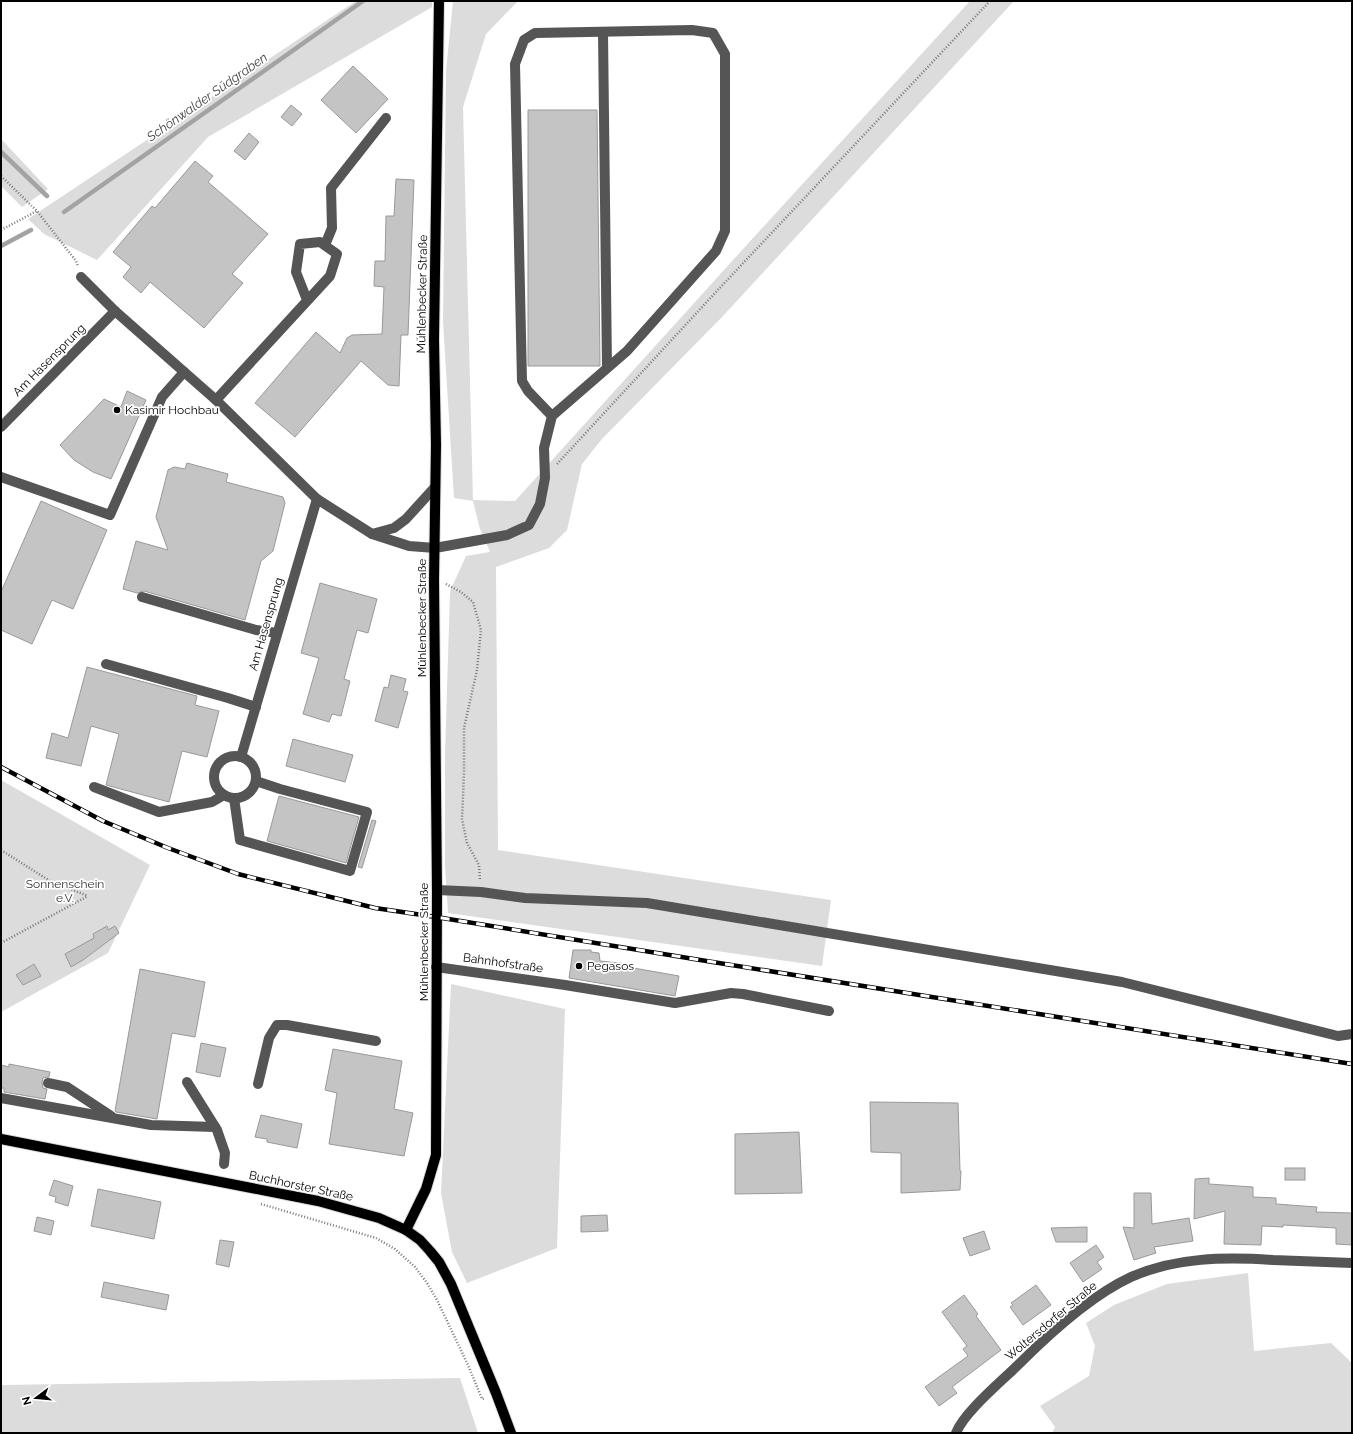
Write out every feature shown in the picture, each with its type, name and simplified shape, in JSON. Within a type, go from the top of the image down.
[{"type":"main road","name":"Mühlenbecker Straße","points":[[406,1230],[426,1189],[436,1155],[437,890],[434,487],[436,445],[434,340],[440,1]]},
{"type":"main road","name":"Buchhorster Straße","points":[[1,1139],[318,1201],[379,1218],[406,1230],[420,1240],[430,1250],[446,1274],[464,1313],[496,1394]]},
{"type":"main road","points":[[496,1394],[511,1433]]},
{"type":"street","points":[[81,277],[115,311],[216,400],[317,499],[372,534],[409,546],[435,548],[507,535],[529,525],[540,504],[545,478],[544,448],[552,416],[627,351],[705,265],[716,251],[725,231],[725,54],[713,34],[692,30],[535,33],[524,40],[515,64],[522,381],[528,391],[552,416]]},
{"type":"street","points":[[603,32],[607,368]]},
{"type":"street","points":[[325,245],[332,228],[331,188],[386,118]]},
{"type":"street","points":[[216,400],[330,276],[337,254],[320,242],[300,244],[296,272],[307,300]]},
{"type":"street","name":"Am Hasensprung","points":[[1,427],[115,311]]},
{"type":"street","points":[[1,477],[110,515],[162,397],[184,372]]},
{"type":"street","points":[[372,534],[394,528],[406,519],[434,487]]},
{"type":"street","name":"Am Hasensprung","points":[[241,757],[317,499]]},
{"type":"street","points":[[142,597],[256,630],[277,633]]},
{"type":"street","points":[[106,664],[256,707]]},
{"type":"street","points":[[94,786],[158,812],[212,802],[229,797],[244,796],[252,790],[256,781],[255,771],[250,762],[241,757],[231,757],[222,761],[216,769],[214,779],[217,788],[229,797],[240,840],[350,871],[367,812],[280,789],[256,781]]},
{"type":"street","points":[[437,890],[481,892],[525,898],[647,903],[1122,982],[1338,1036],[1352,1034]]},
{"type":"street","name":"Bahnhofstraße","points":[[436,967],[565,985],[675,1003],[732,993],[829,1011]]},
{"type":"street","points":[[258,1084],[269,1038],[277,1025],[287,1025],[376,1041]]},
{"type":"street","points":[[187,1082],[215,1127],[226,1153],[224,1164]]},
{"type":"street","points":[[48,1083],[67,1087],[118,1120]]},
{"type":"street","points":[[1,1098],[151,1125],[215,1127]]},
{"type":"street","name":"Woltersdorfer Straße","points":[[956,1433],[957,1429],[970,1412],[1031,1352],[1090,1302],[1131,1277],[1158,1267],[1201,1259],[1231,1258],[1352,1263]]},
{"type":"path","points":[[545,478],[725,281],[990,1]]},
{"type":"path","points":[[1,176],[37,211],[76,261],[81,277]]},
{"type":"path","points":[[1,230],[37,211]]},
{"type":"path","points":[[434,580],[461,592],[473,602],[481,630],[477,670],[464,728],[462,819],[467,843],[479,865],[481,892]]},
{"type":"path","points":[[1,850],[50,881],[88,896],[1,943]]},
{"type":"path","points":[[256,1203],[376,1238],[395,1249],[416,1267],[437,1300],[468,1365],[482,1399],[496,1394]]},
{"type":"green space","points":[[356,1],[432,1],[432,7],[208,137],[97,260],[44,234],[28,219]]},
{"type":"green space","points":[[453,1],[518,1],[486,34],[463,107],[473,500],[515,501],[970,1],[1014,1],[722,317],[602,439],[582,464],[567,530],[549,548],[496,567],[498,850],[831,900],[822,966],[448,913],[445,866],[445,755],[450,591],[466,556],[490,552],[480,529],[473,501],[454,498],[443,322],[446,71]]},
{"type":"green space","points":[[1,139],[48,189],[22,207],[1,186]]},
{"type":"green space","name":"Sonnenschein e.V.","points":[[1,780],[150,865],[108,953],[1,1012]]},
{"type":"green space","points":[[451,984],[565,1009],[557,1248],[467,1283],[452,1252],[441,1193]]},
{"type":"green space","points":[[1248,1273],[1254,1351],[1331,1343],[1352,1363],[1352,1433],[1052,1433],[1055,1427],[1040,1406],[1089,1376],[1095,1346],[1086,1323],[1114,1305],[1167,1284]]},
{"type":"green space","points":[[460,1378],[478,1433],[1,1433],[1,1385]]},
{"type":"building","points":[[353,66],[388,99],[356,133],[321,100]]},
{"type":"building","points":[[291,105],[302,114],[292,126],[281,117]]},
{"type":"building","points":[[528,110],[597,110],[600,366],[528,366]]},
{"type":"building","points":[[249,133],[259,142],[245,160],[234,151]]},
{"type":"building","points":[[195,161],[213,176],[208,182],[268,234],[232,274],[243,283],[204,328],[150,282],[141,293],[123,277],[131,267],[113,252],[152,206],[155,208]]},
{"type":"building","points":[[396,179],[414,180],[408,335],[401,335],[399,386],[388,385],[361,361],[295,437],[255,403],[316,332],[340,353],[347,338],[352,335],[382,334],[384,287],[374,286],[375,261],[385,261],[386,216],[394,216]]},
{"type":"building","points":[[127,391],[146,400],[111,479],[93,472],[74,460],[60,445],[104,399],[121,407]]},
{"type":"building","points":[[187,463],[228,474],[226,482],[283,497],[285,503],[273,551],[261,561],[245,620],[144,591],[137,593],[123,589],[136,541],[168,550],[156,517],[168,470],[174,467],[185,469]]},
{"type":"building","points":[[41,501],[107,530],[73,609],[52,600],[32,644],[1,630],[1,592]]},
{"type":"building","points":[[320,583],[377,599],[368,633],[357,630],[344,679],[350,681],[341,716],[332,714],[329,722],[303,714],[319,658],[301,653]]},
{"type":"building","points":[[87,667],[197,696],[195,705],[219,711],[207,757],[182,751],[169,802],[106,785],[119,734],[91,726],[81,766],[46,758],[52,733],[68,738]]},
{"type":"building","points":[[391,675],[406,679],[403,691],[408,692],[398,728],[375,721],[384,687],[388,688]]},
{"type":"building","points":[[293,739],[353,755],[345,782],[286,766]]},
{"type":"building","points":[[279,796],[359,817],[346,863],[267,841]]},
{"type":"building","points":[[372,820],[376,821],[362,868],[358,867]]},
{"type":"building","points":[[107,926],[108,930],[115,926],[119,933],[83,960],[71,967],[65,954],[94,938],[93,934]]},
{"type":"building","points":[[573,950],[591,950],[591,952],[599,953],[600,961],[628,964],[628,967],[679,976],[675,996],[569,978]]},
{"type":"building","points":[[34,964],[41,976],[23,985],[16,975]]},
{"type":"building","points":[[140,969],[205,982],[195,1037],[172,1033],[157,1119],[115,1111]]},
{"type":"building","points":[[201,1043],[226,1048],[220,1077],[196,1072]]},
{"type":"building","points":[[333,1049],[402,1061],[394,1109],[413,1113],[404,1156],[329,1144],[337,1093],[325,1090]]},
{"type":"building","points":[[9,1064],[50,1072],[49,1077],[43,1078],[42,1082],[43,1088],[47,1089],[45,1099],[4,1092],[4,1088],[1,1088],[1,1065],[9,1067]]},
{"type":"building","points":[[870,1102],[958,1103],[961,1171],[960,1190],[901,1193],[901,1153],[871,1152]]},
{"type":"building","points":[[261,1115],[302,1124],[297,1148],[267,1142],[267,1139],[255,1137]]},
{"type":"building","points":[[799,1132],[802,1193],[735,1194],[735,1134]]},
{"type":"building","points":[[1285,1168],[1305,1168],[1305,1180],[1285,1180]]},
{"type":"building","points":[[1209,1178],[1209,1184],[1253,1187],[1253,1197],[1276,1198],[1276,1204],[1317,1207],[1316,1212],[1352,1213],[1352,1245],[1336,1244],[1336,1228],[1283,1225],[1283,1227],[1262,1226],[1261,1245],[1224,1244],[1225,1211],[1194,1219],[1195,1179]]},
{"type":"building","points":[[54,1180],[73,1186],[68,1206],[55,1202],[56,1197],[49,1195]]},
{"type":"building","points":[[98,1189],[161,1202],[154,1239],[91,1226]]},
{"type":"building","points":[[1134,1193],[1151,1193],[1152,1224],[1189,1218],[1193,1241],[1154,1247],[1156,1253],[1134,1260],[1123,1227],[1134,1228]]},
{"type":"building","points":[[607,1215],[608,1231],[581,1232],[581,1216]]},
{"type":"building","points":[[37,1217],[54,1221],[51,1235],[34,1231]]},
{"type":"building","points":[[1087,1227],[1087,1242],[1056,1242],[1051,1228]]},
{"type":"building","points":[[984,1231],[990,1249],[970,1256],[963,1238]]},
{"type":"building","points":[[220,1240],[234,1242],[229,1267],[216,1264]]},
{"type":"building","points":[[1096,1245],[1104,1257],[1097,1262],[1102,1269],[1083,1282],[1070,1263]]},
{"type":"building","points":[[104,1282],[169,1295],[166,1310],[101,1297]]},
{"type":"building","points":[[1036,1285],[1051,1305],[1023,1325],[1010,1307],[1013,1305],[1011,1303]]},
{"type":"building","points":[[964,1295],[978,1314],[976,1316],[1001,1350],[952,1387],[957,1393],[939,1406],[925,1387],[968,1356],[963,1349],[967,1346],[942,1312]]},
{"type":"waterway","name":"Schönwalder Südgraben","points":[[64,212],[363,1]]},
{"type":"waterway","points":[[1,152],[47,196]]},
{"type":"waterway","name":"Schönwalder Südgraben","points":[[1,246],[31,230]]},
{"type":"railway","points":[[1,767],[103,821],[168,848],[238,874],[375,908],[1352,1064]]},
{"type":"place","name":"Kasimir Hochbau","points":[[117,410]]},
{"type":"place","name":"Pegasos","points":[[579,966]]}]
